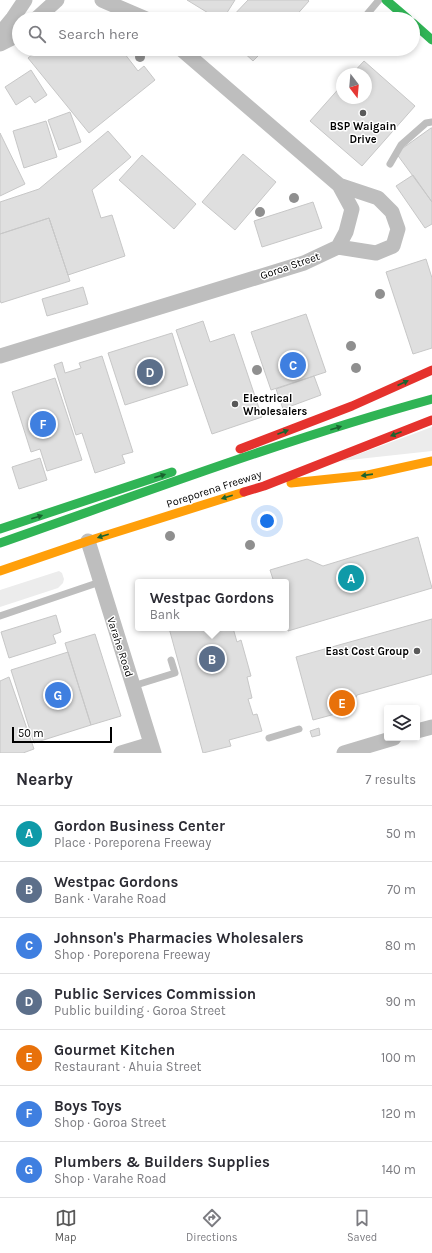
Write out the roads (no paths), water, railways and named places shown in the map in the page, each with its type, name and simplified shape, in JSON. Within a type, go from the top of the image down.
[{"type":"main road","points":[[386,0],[400,12]]},
{"type":"main road","points":[[420,30],[432,40]]},
{"type":"main road","points":[[180,481],[233,451],[352,406],[432,370]]},
{"type":"main road","name":"Poreporena Freeway","points":[[0,543],[267,450],[385,412],[432,399]]},
{"type":"main road","name":"Poreporena Freeway","points":[[0,571],[88,541],[264,486],[432,420]]},
{"type":"main road","points":[[0,529],[178,470],[205,467],[267,450]]},
{"type":"main road","points":[[264,486],[368,475],[432,461]]},
{"type":"street","points":[[17,12],[25,0]]},
{"type":"street","points":[[44,12],[58,0]]},
{"type":"street","points":[[102,0],[130,12]]},
{"type":"street","points":[[131,0],[140,12]]},
{"type":"street","points":[[0,34],[12,19]]},
{"type":"street","points":[[0,44],[12,37]]},
{"type":"street","points":[[189,56],[339,185],[352,209],[346,232],[338,247],[376,253],[393,246],[398,229],[392,212],[378,198],[339,185]]},
{"type":"street","name":"Goroa Street","points":[[0,356],[304,263],[338,247]]},
{"type":"street","name":"Varahe Road","points":[[88,541],[152,748]]},
{"type":"street","points":[[420,730],[432,727]]},
{"type":"street","points":[[344,753],[384,741]]},
{"type":"street","points":[[121,753],[152,748]]},
{"type":"lane","points":[[369,12],[379,0]]},
{"type":"lane","points":[[390,164],[401,145],[426,123],[432,122]]},
{"type":"lane","points":[[0,616],[100,582]]},
{"type":"lane","points":[[133,686],[175,673],[171,660]]},
{"type":"lane","points":[[269,738],[299,729]]},
{"type":"place","name":"BSP Waigain Drive","points":[[363,113]]},
{"type":"place","name":"Johnson's Pharmacies Wholesalers","points":[[293,365]]},
{"type":"place","name":"Public Services Commission","points":[[150,372]]},
{"type":"place","name":"Electrical Wholesalers","points":[[235,404]]},
{"type":"place","name":"Boys Toys","points":[[43,424]]},
{"type":"place","name":"Gordon Business Center","points":[[351,578]]},
{"type":"place","name":"East Cost Group","points":[[417,651]]},
{"type":"place","name":"Westpac Gordons","points":[[212,659]]},
{"type":"place","name":"Plumbers & Builders Supplies","points":[[58,695]]},
{"type":"place","name":"Gourmet Kitchen","points":[[342,703]]}]
